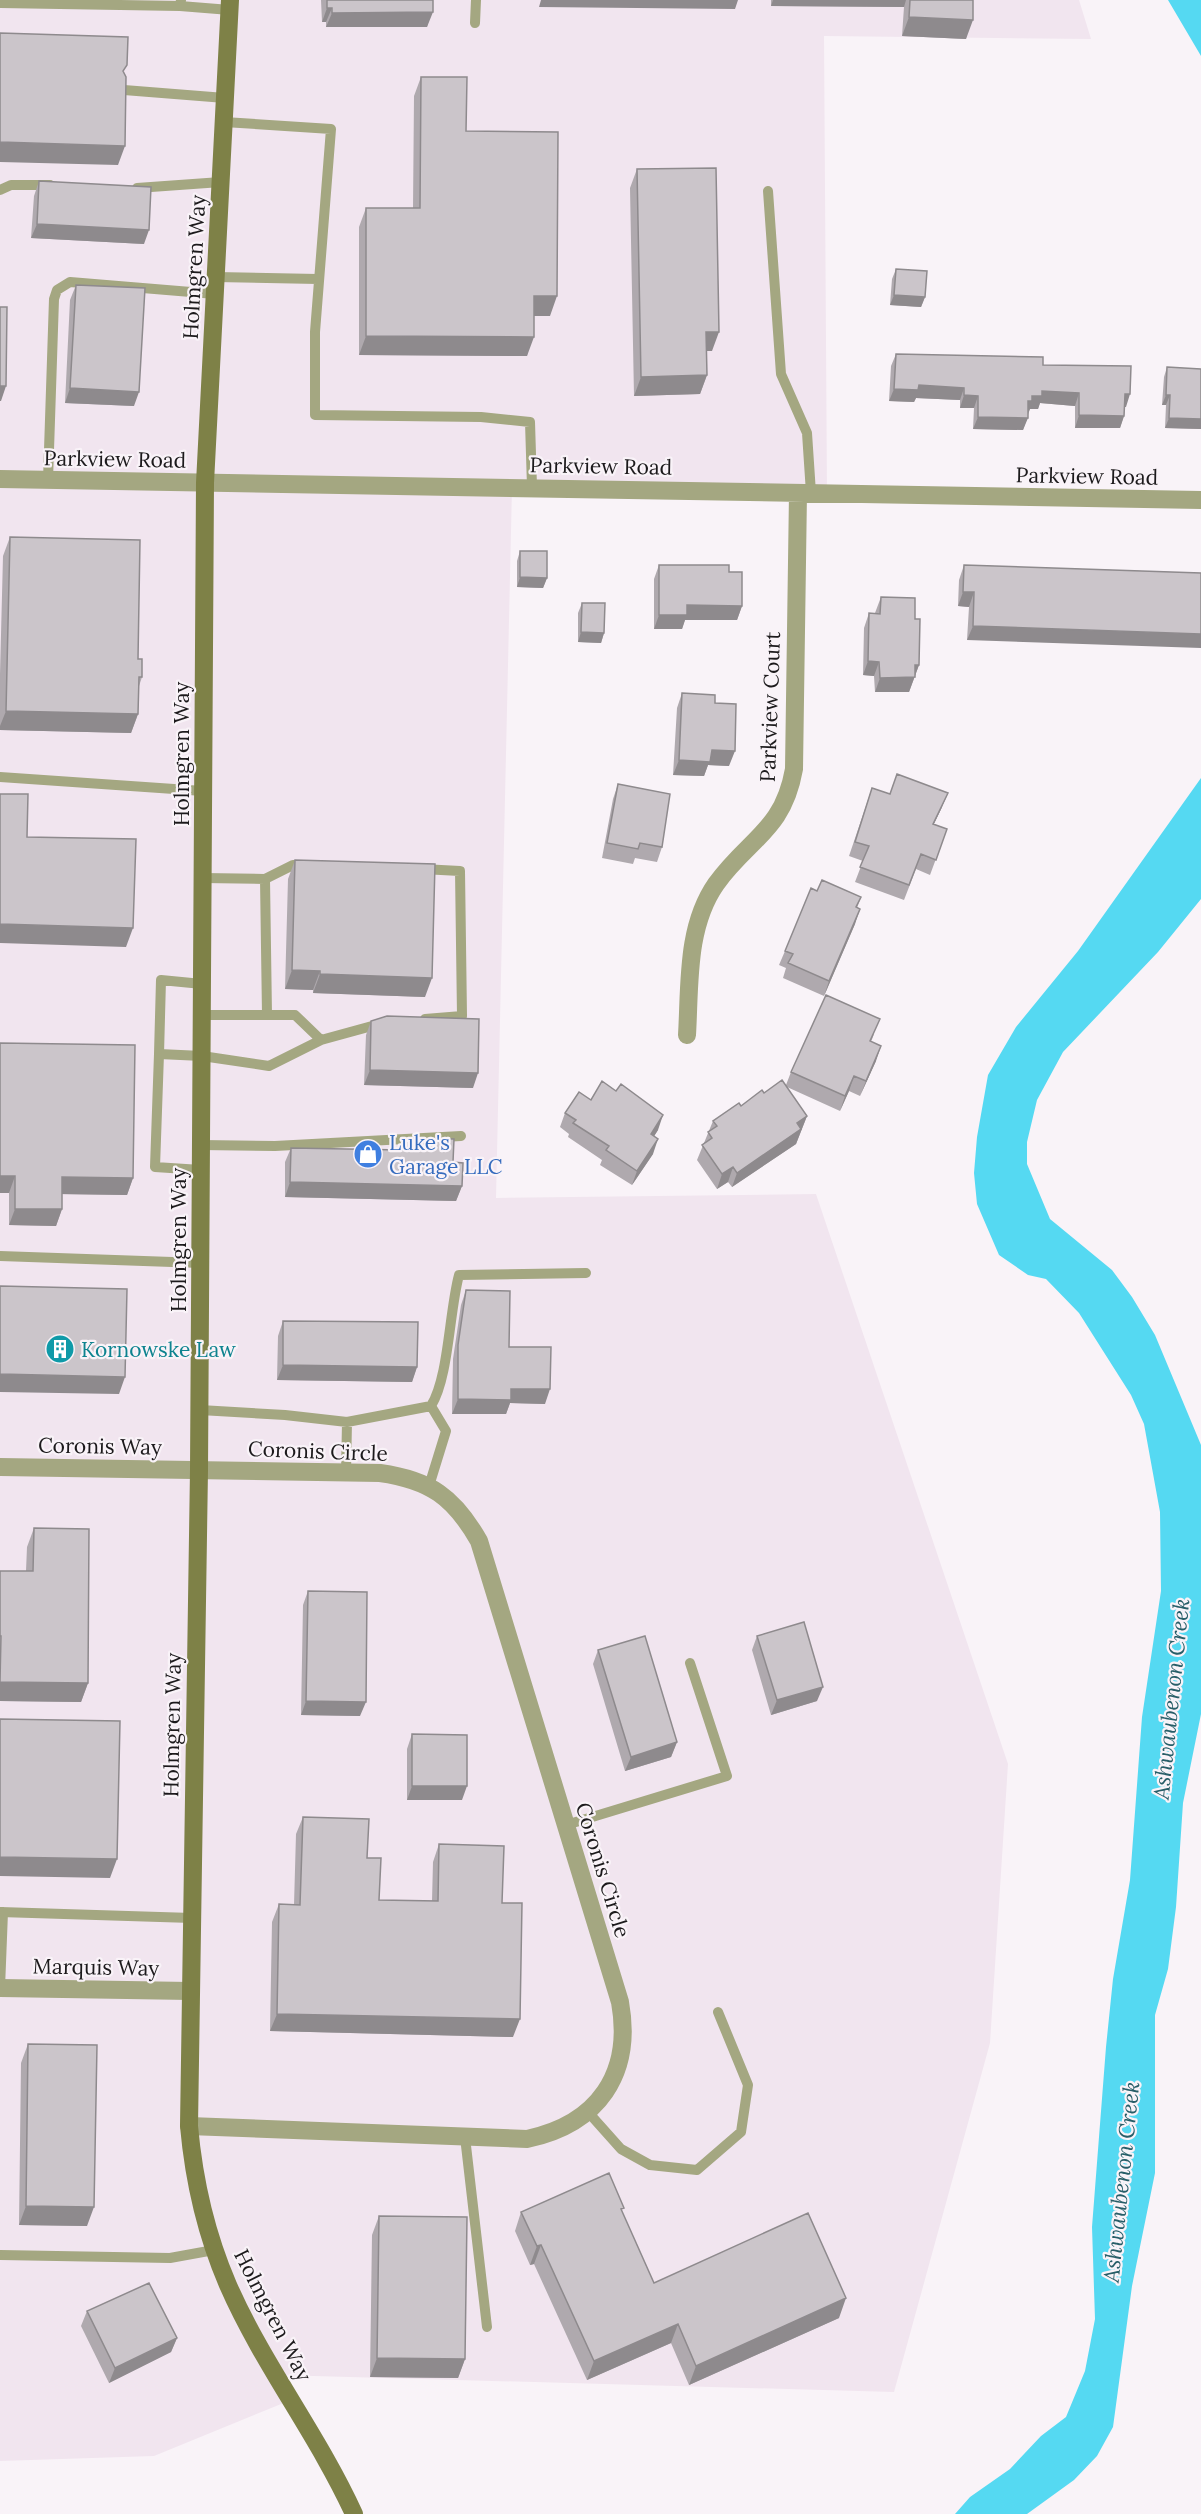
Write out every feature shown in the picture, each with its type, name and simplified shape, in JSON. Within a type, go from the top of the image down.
[{"type":"street","name":"Holmgren Way","points":[[230,5],[205,483],[200,1410],[189,2126],[196,2186],[214,2250],[246,2321],[354,2514]]},
{"type":"street","name":"Parkview Road","points":[[0,479],[1201,500]]},
{"type":"street","name":"Parkview Court","points":[[687,1035],[693,944],[701,911],[716,884],[774,823],[784,805],[794,769],[804,493]]},
{"type":"street","name":"Coronis Way","points":[[0,1467],[199,1470]]},
{"type":"street","name":"Coronis Circle","points":[[189,2126],[527,2139],[538,2137],[573,2123],[588,2112],[603,2095],[615,2076],[622,2051],[624,2023],[620,2002],[479,1541],[466,1518],[448,1499],[429,1486],[405,1477],[346,1473],[199,1470]]},
{"type":"street","name":"Marquis Way","points":[[0,1988],[190,1991]]},
{"type":"lane","points":[[475,23],[476,0]]},
{"type":"lane","points":[[0,3],[230,5]]},
{"type":"lane","points":[[124,90],[225,98]]},
{"type":"lane","points":[[224,122],[331,129],[318,279],[315,415],[480,417],[530,422],[532,487]]},
{"type":"lane","points":[[130,187],[154,188],[221,182]]},
{"type":"lane","points":[[0,190],[11,185],[58,185]]},
{"type":"lane","points":[[768,191],[781,374],[807,433],[804,493]]},
{"type":"lane","points":[[48,480],[54,299],[57,290],[70,282],[215,286],[318,279]]},
{"type":"lane","points":[[0,777],[203,791]]},
{"type":"lane","points":[[203,878],[265,879],[293,866],[317,866]]},
{"type":"lane","points":[[410,1020],[462,1016],[460,871],[412,869]]},
{"type":"lane","points":[[265,879],[267,1015]]},
{"type":"lane","points":[[201,1170],[156,1167],[161,980],[202,984]]},
{"type":"lane","points":[[202,1015],[295,1015],[321,1040]]},
{"type":"lane","points":[[159,1054],[202,1056],[269,1066],[321,1040],[390,1021]]},
{"type":"lane","points":[[201,1145],[275,1146],[461,1136]]},
{"type":"lane","points":[[0,1256],[201,1263]]},
{"type":"lane","points":[[200,1410],[285,1415],[346,1422],[431,1406],[440,1391],[450,1316],[459,1275],[586,1274]]},
{"type":"lane","points":[[429,1486],[446,1431],[431,1406]]},
{"type":"lane","points":[[346,1422],[346,1473]]},
{"type":"lane","points":[[566,1825],[727,1776],[690,1663]]},
{"type":"lane","points":[[0,1988],[1,1912],[192,1918]]},
{"type":"lane","points":[[588,2112],[621,2149],[650,2165],[697,2170],[741,2132],[748,2085],[718,2012]]},
{"type":"lane","points":[[465,2137],[487,2328]]},
{"type":"lane","points":[[0,2255],[170,2258],[214,2250]]},
{"type":"shaded area","points":[[0,0],[1079,0],[1091,39],[824,36],[827,493],[512,487],[496,1198],[816,1194],[1008,1764],[990,2043],[894,2392],[278,2375],[291,2400],[154,2456],[0,2461]]},
{"type":"water","points":[[1168,0],[1201,0],[1201,56]]},
{"type":"water","name":"Ashwaubenon Creek","points":[[1201,778],[1201,899],[1158,952],[1063,1052],[1037,1100],[1027,1142],[1027,1164],[1050,1219],[1112,1270],[1132,1297],[1155,1335],[1201,1445],[1201,1714],[1183,1803],[1176,1907],[1168,1969],[1155,2015],[1155,2173],[1132,2286],[1113,2427],[1097,2456],[1074,2480],[1027,2514],[955,2514],[970,2497],[1010,2469],[1041,2436],[1066,2417],[1085,2371],[1095,2319],[1092,2227],[1106,2047],[1113,1979],[1130,1880],[1142,1717],[1161,1591],[1160,1512],[1144,1424],[1131,1395],[1079,1313],[1046,1279],[1028,1275],[999,1255],[977,1204],[974,1173],[977,1137],[988,1075],[1016,1027],[1078,951]]},
{"type":"building","points":[[327,0],[433,0],[433,12],[332,13],[332,8],[327,8]]},
{"type":"building","points":[[910,0],[973,0],[973,20],[909,17]]},
{"type":"building","points":[[0,33],[128,37],[127,65],[123,71],[126,77],[125,146],[0,142]]},
{"type":"building","points":[[421,77],[467,77],[466,131],[558,132],[557,296],[534,296],[534,337],[366,336],[366,208],[420,208]]},
{"type":"building","points":[[716,168],[719,332],[706,332],[707,375],[641,377],[637,169]]},
{"type":"building","points":[[39,181],[151,187],[149,230],[37,224]]},
{"type":"building","points":[[896,269],[927,271],[925,297],[894,295]]},
{"type":"building","points":[[76,285],[145,288],[139,392],[70,388]]},
{"type":"building","points":[[0,307],[7,307],[6,386],[0,386]]},
{"type":"building","points":[[896,354],[1043,357],[1043,365],[1131,366],[1130,394],[1125,394],[1124,416],[1079,415],[1079,393],[1042,391],[1042,396],[1032,396],[1032,401],[1028,401],[1028,418],[978,417],[978,396],[964,395],[964,388],[919,385],[918,390],[894,389]]},
{"type":"building","points":[[1167,367],[1201,369],[1201,419],[1169,418],[1170,395],[1166,395]]},
{"type":"building","points":[[10,537],[140,540],[138,659],[142,659],[142,677],[139,677],[138,714],[6,711]]},
{"type":"building","points":[[520,551],[547,551],[547,578],[520,577]]},
{"type":"building","points":[[659,565],[729,565],[729,572],[742,572],[742,606],[687,605],[687,615],[659,615]]},
{"type":"building","points":[[964,565],[1201,573],[1201,634],[973,626],[974,592],[963,592]]},
{"type":"building","points":[[881,597],[915,598],[915,619],[920,619],[919,665],[915,665],[915,677],[880,678],[879,662],[868,661],[869,613],[880,614]]},
{"type":"building","points":[[582,603],[605,603],[604,633],[581,632]]},
{"type":"building","points":[[682,693],[715,695],[715,703],[736,704],[735,751],[712,750],[710,762],[679,760]]},
{"type":"building","points":[[897,774],[948,793],[933,824],[947,829],[936,860],[921,854],[909,885],[860,867],[869,846],[855,842],[872,788],[890,794]]},
{"type":"building","points":[[618,784],[670,794],[662,847],[640,843],[638,849],[607,843]]},
{"type":"building","points":[[0,794],[28,794],[27,837],[136,839],[133,928],[0,924]]},
{"type":"building","points":[[295,860],[435,864],[432,978],[320,974],[320,971],[292,970]]},
{"type":"building","points":[[822,880],[861,897],[856,907],[860,909],[829,981],[788,963],[793,954],[785,951],[811,888],[817,891]]},
{"type":"building","points":[[826,995],[880,1019],[870,1041],[881,1046],[866,1081],[854,1076],[845,1096],[791,1072]]},
{"type":"building","points":[[387,1016],[479,1019],[478,1073],[370,1070],[371,1021]]},
{"type":"building","points":[[0,1043],[135,1045],[133,1178],[62,1177],[62,1209],[15,1209],[15,1176],[0,1176]]},
{"type":"building","points":[[782,1080],[807,1116],[797,1123],[801,1129],[737,1173],[733,1167],[722,1174],[702,1145],[712,1138],[708,1132],[717,1126],[713,1121],[739,1103],[741,1106],[762,1090],[764,1093]]},
{"type":"building","points":[[602,1081],[616,1091],[621,1084],[663,1115],[651,1134],[658,1139],[637,1171],[606,1150],[609,1146],[573,1123],[576,1120],[565,1113],[579,1092],[591,1100]]},
{"type":"building","points":[[403,1138],[454,1139],[453,1162],[463,1163],[462,1186],[290,1182],[291,1148],[403,1150]]},
{"type":"building","name":"Kornowske Law","points":[[0,1286],[127,1289],[125,1377],[0,1374]]},
{"type":"building","points":[[466,1290],[510,1291],[509,1347],[551,1347],[550,1389],[511,1389],[511,1400],[458,1399],[458,1345]]},
{"type":"building","points":[[283,1321],[418,1322],[417,1367],[283,1365]]},
{"type":"building","points":[[34,1528],[89,1529],[88,1683],[0,1682],[0,1571],[33,1571]]},
{"type":"building","points":[[308,1591],[367,1592],[366,1702],[306,1701]]},
{"type":"building","points":[[804,1622],[823,1687],[777,1700],[757,1636]]},
{"type":"building","points":[[645,1636],[677,1742],[631,1757],[598,1650]]},
{"type":"building","points":[[0,1719],[120,1721],[117,1859],[0,1857]]},
{"type":"building","points":[[412,1734],[467,1735],[467,1786],[412,1786]]},
{"type":"building","points":[[303,1817],[369,1819],[367,1858],[381,1858],[379,1900],[438,1901],[439,1844],[504,1846],[502,1903],[522,1903],[520,2019],[277,2014],[279,1904],[300,1905]]},
{"type":"building","points":[[28,2044],[97,2045],[94,2207],[26,2206]]},
{"type":"building","points":[[609,2173],[624,2208],[621,2209],[654,2283],[808,2213],[846,2298],[696,2366],[678,2324],[594,2361],[541,2245],[537,2246],[521,2212]]},
{"type":"building","points":[[379,2216],[467,2217],[465,2359],[377,2358]]},
{"type":"building","points":[[149,2283],[177,2338],[115,2368],[87,2311]]},
{"type":"place","name":"Luke's Garage LLC","points":[[368,1154]]},
{"type":"place","name":"Kornowske Law","points":[[60,1349]]}]
